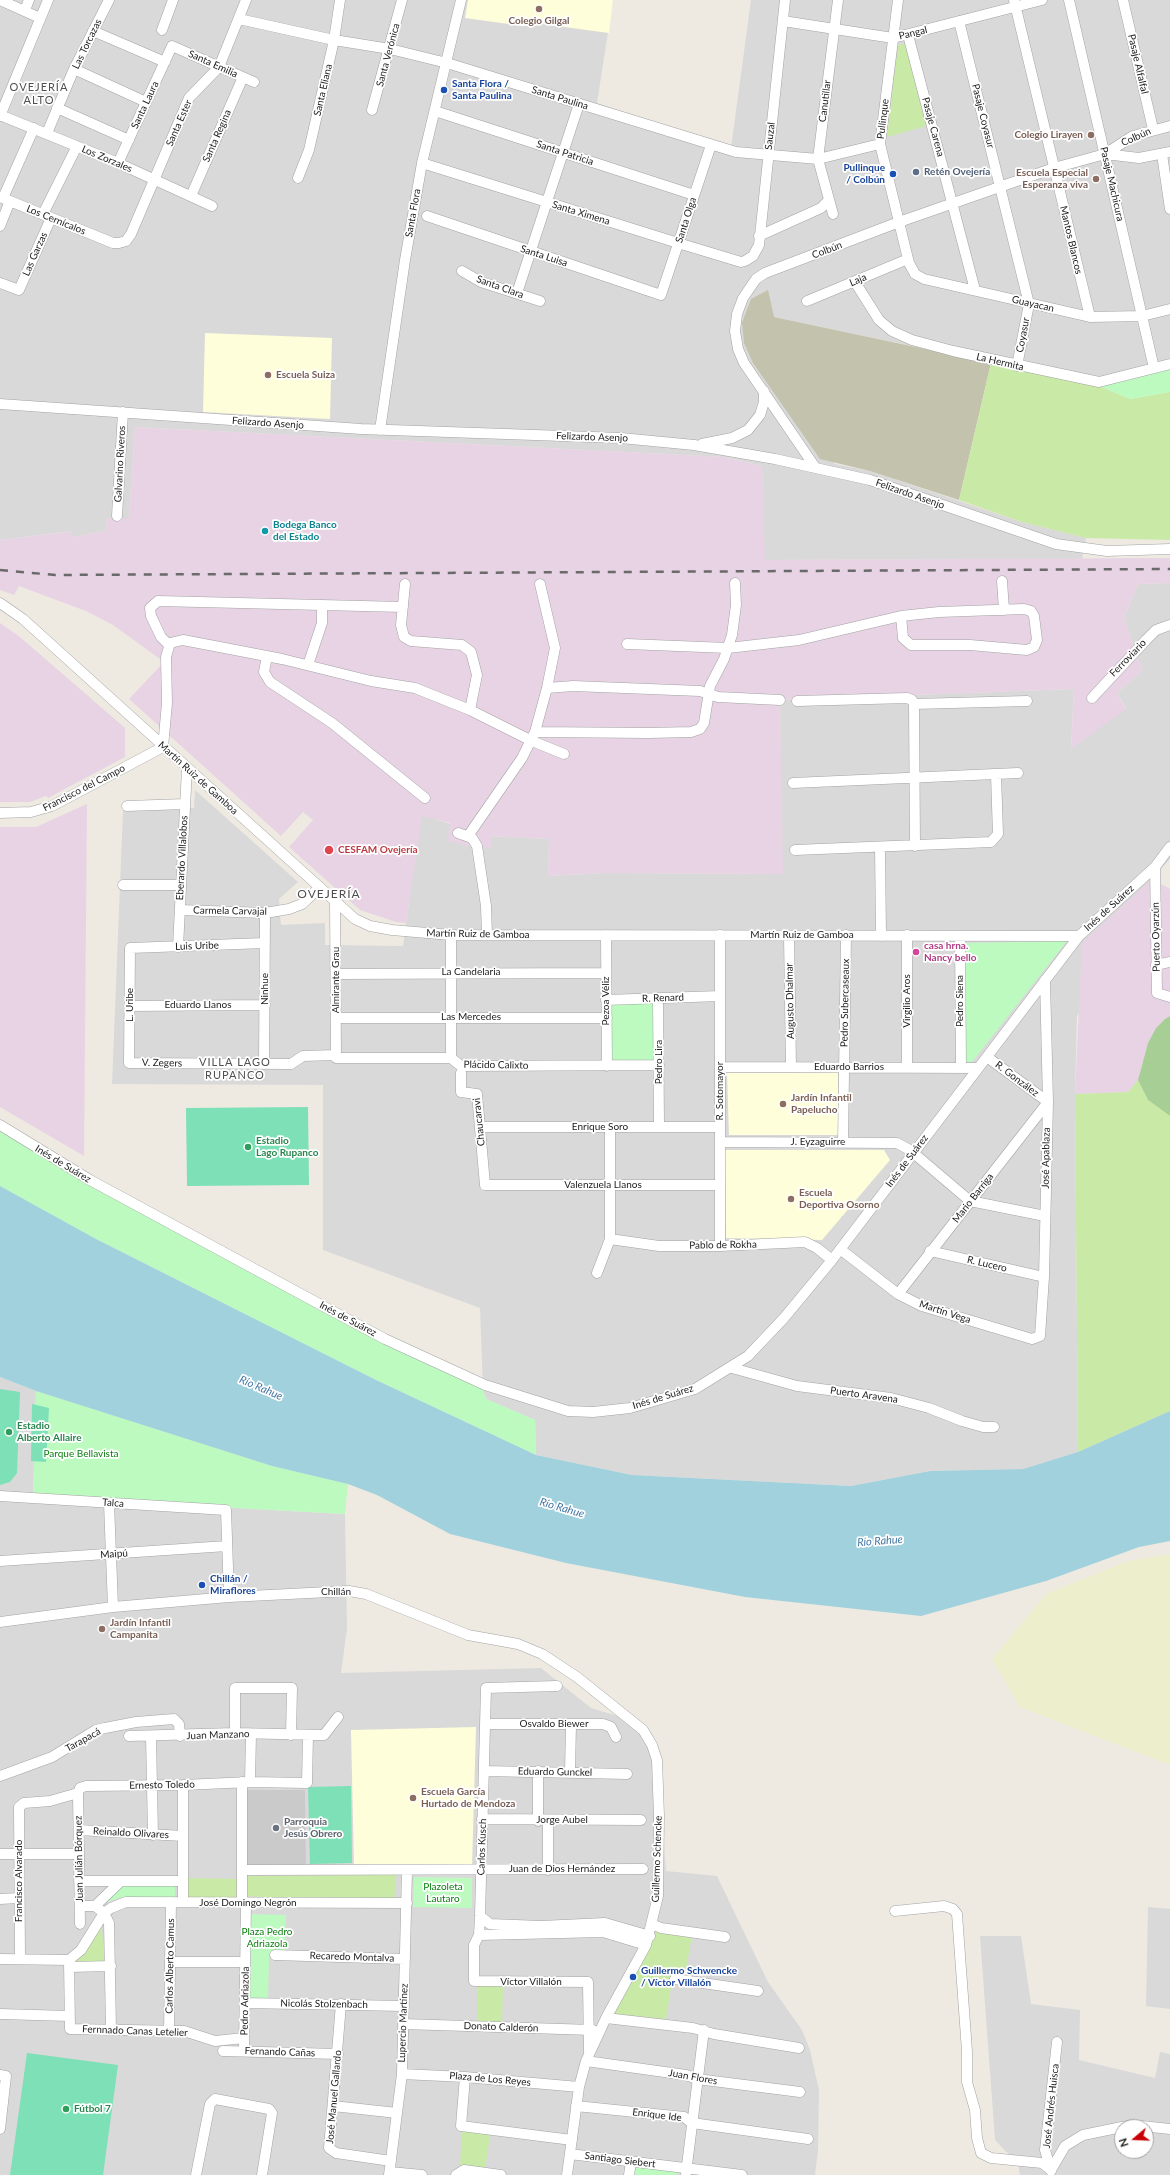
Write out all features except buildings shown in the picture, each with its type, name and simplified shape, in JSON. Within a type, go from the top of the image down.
[{"type":"street","points":[[0,0],[40,18]]},
{"type":"street","points":[[25,10],[29,0]]},
{"type":"street","points":[[0,115],[48,0]]},
{"type":"street","name":"Las Torcazas","points":[[47,133],[74,70],[108,0]]},
{"type":"street","points":[[162,30],[173,0]]},
{"type":"street","name":"Santa Ester","points":[[113,243],[123,242],[129,238],[189,98],[219,67],[246,0]]},
{"type":"street","name":"Santa Eliana","points":[[298,178],[309,150],[334,40],[340,0]]},
{"type":"street","name":"Santa Verónica","points":[[372,110],[390,49],[402,0]]},
{"type":"street","name":"Santa Flora","points":[[380,430],[405,260],[422,163],[461,0]]},
{"type":"street","name":"Sauzal","points":[[741,262],[749,259],[756,253],[759,245],[786,0]]},
{"type":"street","name":"Canutillar","points":[[833,214],[828,201],[818,159],[838,0]]},
{"type":"street","name":"Pullinque","points":[[898,0],[880,144],[908,259]]},
{"type":"street","name":"Pangal","points":[[783,21],[893,38],[959,21],[1015,3],[1042,0]]},
{"type":"street","name":"Pasaje Machicura","points":[[1069,0],[1154,368]]},
{"type":"street","name":"Pasaje Alfalfal","points":[[1123,0],[1153,129]]},
{"type":"street","name":"Mantos Blancos","points":[[1015,3],[1090,317]]},
{"type":"street","name":"Santa Paulina","points":[[239,19],[334,40],[390,49],[447,63],[736,152],[818,159],[880,144]]},
{"type":"street","name":"Pasaje Coyasur","points":[[959,21],[1029,304]]},
{"type":"street","points":[[93,31],[164,62]]},
{"type":"street","name":"Pasaje Carena","points":[[908,35],[976,290]]},
{"type":"street","name":"Santa Emilia","points":[[172,46],[254,82]]},
{"type":"street","name":"Santa Laura","points":[[118,163],[172,46]]},
{"type":"street","points":[[74,70],[146,102]]},
{"type":"street","name":"Santa Regina","points":[[191,196],[243,77]]},
{"type":"street","points":[[517,294],[562,152],[579,104]]},
{"type":"street","points":[[57,108],[129,140]]},
{"type":"street","name":"Santa Patricia","points":[[435,112],[694,195]]},
{"type":"street","name":"Los Zorzales","points":[[0,115],[118,163],[212,206]]},
{"type":"street","name":"Colbún","points":[[815,467],[744,363],[736,340],[737,314],[743,298],[751,285],[766,273],[899,222],[1054,168],[1105,154],[1123,141],[1153,129],[1170,126]]},
{"type":"street","points":[[0,226],[4,198],[34,128]]},
{"type":"street","name":"Santa Olga","points":[[661,295],[711,145]]},
{"type":"street","name":"Las Garzas","points":[[0,283],[20,290],[47,216],[77,146]]},
{"type":"street","points":[[1166,153],[1170,210]]},
{"type":"street","name":"Colbún","points":[[1105,154],[1139,158],[1166,153]]},
{"type":"street","name":"Santa Ximena","points":[[422,163],[741,262]]},
{"type":"street","name":"Los Cernícalos","points":[[4,198],[113,243]]},
{"type":"street","points":[[759,236],[821,208],[828,201]]},
{"type":"street","name":"Santa Luisa","points":[[427,216],[661,295]]},
{"type":"street","name":"Guayacan","points":[[908,259],[912,270],[924,280],[976,290],[1029,304],[1090,317],[1142,316],[1170,309]]},
{"type":"street","name":"Laja","points":[[807,301],[908,259]]},
{"type":"street","name":"Santa Clara","points":[[462,272],[481,282],[540,301]]},
{"type":"street","name":"La Hermita","points":[[855,282],[879,320],[892,331],[912,340],[1017,366],[1099,382],[1170,364]]},
{"type":"street","name":"Coyasur","points":[[1017,366],[1029,304]]},
{"type":"street","points":[[694,445],[732,438],[748,430],[760,415],[764,402],[764,391]]},
{"type":"street","name":"Felizardo Asenjo","points":[[0,404],[380,430],[621,438],[694,445],[815,467],[870,480],[1056,544],[1095,550],[1170,549]]},
{"type":"street","name":"Galvarino Riveros","points":[[117,516],[123,412]]},
{"type":"street","points":[[1002,580],[1004,610]]},
{"type":"street","points":[[534,737],[694,732],[700,729],[704,723],[708,694],[728,648],[735,615],[735,583]]},
{"type":"street","points":[[405,584],[402,632],[406,639],[462,645],[471,652],[477,675],[470,710]]},
{"type":"street","points":[[487,935],[477,846],[463,834],[534,737],[547,688],[554,643],[545,612],[540,584]]},
{"type":"street","points":[[169,645],[161,637],[150,608],[158,601],[403,607]]},
{"type":"street","name":"Martín Ruiz de Gamboa","points":[[0,603],[23,619],[355,919],[370,926],[392,930],[451,935],[1079,936]]},
{"type":"street","points":[[308,665],[322,623],[322,606]]},
{"type":"street","points":[[627,644],[728,648],[799,640],[901,616],[1024,609],[1033,614],[1038,640],[1034,647],[1028,650],[970,645],[911,644],[903,638],[901,616]]},
{"type":"street","name":"Ferroviario","points":[[1092,698],[1156,630],[1170,625]]},
{"type":"street","points":[[163,747],[167,703],[165,664],[169,645],[173,641],[183,640],[267,656],[371,681],[415,688],[534,737],[564,754]]},
{"type":"street","points":[[267,656],[264,670],[265,676],[270,682],[332,723],[425,798]]},
{"type":"street","points":[[547,688],[573,686],[700,691],[718,697],[780,700]]},
{"type":"street","points":[[797,702],[907,698],[912,700],[914,704],[915,846]]},
{"type":"street","points":[[914,704],[1027,701]]},
{"type":"street","name":"Francisco del Campo","points":[[0,813],[31,812],[52,806],[163,747]]},
{"type":"street","name":"Eberardo Villalobos","points":[[178,947],[187,768]]},
{"type":"street","points":[[793,783],[1018,773]]},
{"type":"street","points":[[795,850],[991,842],[998,834],[996,775]]},
{"type":"street","points":[[127,806],[185,804]]},
{"type":"street","points":[[880,847],[881,936]]},
{"type":"street","name":"Inés de Suárez","points":[[0,1125],[90,1180],[323,1306],[385,1339],[485,1385],[568,1411],[593,1412],[630,1408],[694,1389],[732,1368],[748,1356],[784,1318],[832,1260],[1079,936],[1155,867],[1170,847]]},
{"type":"street","name":"Puerto Oyarzún","points":[[1155,867],[1157,993],[1170,997]]},
{"type":"street","points":[[123,885],[181,885]]},
{"type":"street","name":"Carmela Carvajal","points":[[180,910],[265,914],[298,906],[320,887]]},
{"type":"street","name":"Almirante Grau","points":[[335,901],[336,1056]]},
{"type":"street","name":"Ninhue","points":[[264,1064],[265,914]]},
{"type":"street","points":[[451,935],[451,1058]]},
{"type":"street","name":"Pezoa Véliz","points":[[606,935],[606,1066]]},
{"type":"street","name":"R. Sotomayor","points":[[720,935],[720,1246]]},
{"type":"street","name":"Augusto Dhalmar","points":[[789,936],[791,1066]]},
{"type":"street","name":"Pedro Subercaseaux","points":[[843,1142],[846,936]]},
{"type":"street","name":"Virgilio Aros","points":[[907,936],[907,1067]]},
{"type":"street","name":"Pedro Siena","points":[[960,936],[961,1067]]},
{"type":"street","name":"Luis Uribe","points":[[130,948],[265,943]]},
{"type":"street","name":"L. Uribe","points":[[129,1063],[130,948]]},
{"type":"street","points":[[1156,965],[1170,962]]},
{"type":"street","name":"La Candelaria","points":[[336,974],[450,972],[606,973]]},
{"type":"street","name":"José Apablaza","points":[[1040,1336],[1044,1277],[1048,1102],[1045,980]]},
{"type":"street","name":"R. Renard","points":[[606,1000],[720,996]]},
{"type":"street","name":"Pedro Lira","points":[[658,998],[658,1126]]},
{"type":"street","name":"Eduardo Llanos","points":[[130,1006],[265,1005]]},
{"type":"street","name":"Las Mercedes","points":[[336,1018],[606,1018]]},
{"type":"street","name":"V. Zegers","points":[[129,1063],[291,1064],[303,1056],[336,1056]]},
{"type":"street","name":"Plácido Calixto","points":[[336,1056],[451,1058],[461,1066],[659,1065]]},
{"type":"street","name":"R. González","points":[[987,1057],[1048,1102]]},
{"type":"street","name":"Eduardo Barrios","points":[[720,1067],[791,1066],[978,1068]]},
{"type":"street","name":"Chaucaravi","points":[[461,1073],[461,1092],[477,1094],[485,1185]]},
{"type":"street","name":"Mario Barriga","points":[[898,1294],[930,1251],[1048,1102]]},
{"type":"street","name":"Enrique Soro","points":[[480,1127],[720,1127]]},
{"type":"street","points":[[597,1273],[610,1239],[610,1127]]},
{"type":"street","name":"J. Eyzaguirre","points":[[720,1142],[892,1142],[901,1144],[970,1202]]},
{"type":"street","name":"Valenzuela Llanos","points":[[485,1185],[720,1185]]},
{"type":"street","points":[[970,1202],[1045,1216]]},
{"type":"street","name":"Pablo de Rokha","points":[[610,1239],[659,1246],[720,1246],[805,1242],[817,1248],[832,1260]]},
{"type":"street","name":"Martín Vega","points":[[840,1249],[898,1294],[922,1306],[1032,1339],[1040,1336]]},
{"type":"street","name":"R. Lucero","points":[[930,1251],[1044,1277]]},
{"type":"street","name":"Puerto Aravena","points":[[732,1368],[797,1386],[891,1398],[929,1408],[962,1421],[983,1427],[994,1427]]},
{"type":"street","name":"Talca","points":[[0,1496],[226,1510],[227,1546]]},
{"type":"street","points":[[109,1502],[113,1607]]},
{"type":"street","points":[[227,1546],[229,1597]]},
{"type":"street","name":"Maipú","points":[[0,1561],[110,1555],[227,1546]]},
{"type":"street","name":"Chillán","points":[[0,1622],[113,1607],[229,1597],[349,1591],[366,1594],[468,1635],[518,1644],[542,1654],[577,1677],[643,1730],[652,1745]]},
{"type":"street","name":"Carlos Kusch","points":[[474,1981],[474,1945],[479,1935],[480,1916],[486,1688],[557,1686]]},
{"type":"street","points":[[235,1734],[235,1688],[292,1688],[291,1735]]},
{"type":"street","name":"Juan Manzano","points":[[129,1736],[151,1737],[235,1734],[324,1735],[338,1717]]},
{"type":"street","name":"Tarapacá","points":[[0,1776],[52,1757],[96,1730],[105,1728],[136,1722],[174,1719],[179,1724],[180,1736]]},
{"type":"street","name":"Osvaldo Biewer","points":[[485,1724],[608,1725],[611,1727],[616,1737]]},
{"type":"street","points":[[570,1772],[571,1724]]},
{"type":"street","name":"Pedro Adriazola","points":[[244,2051],[245,1962],[242,1870],[246,1782],[251,1734]]},
{"type":"street","name":"Ernesto Toledo","points":[[21,1804],[50,1801],[78,1793],[80,1788],[86,1786],[183,1785],[246,1782],[307,1783],[308,1735]]},
{"type":"street","points":[[151,1737],[153,1835]]},
{"type":"street","name":"Guillermo Schencke","points":[[567,2175],[579,2087],[588,2057],[606,2018],[648,1941],[658,1896],[659,1816],[657,1760],[652,1745]]},
{"type":"street","name":"Eduardo Gunckel","points":[[484,1771],[627,1774]]},
{"type":"street","points":[[538,1771],[548,1870]]},
{"type":"street","points":[[183,1785],[183,1902]]},
{"type":"street","name":"Juan Julián Bórquez","points":[[78,1793],[80,1924]]},
{"type":"street","name":"Francisco Alvarado","points":[[20,1960],[20,1855],[18,1813],[21,1804]]},
{"type":"street","name":"Jorge Aubel","points":[[482,1819],[543,1821],[641,1820]]},
{"type":"street","name":"Reinaldo Olivares","points":[[79,1830],[183,1836]]},
{"type":"street","points":[[0,1854],[79,1854]]},
{"type":"street","name":"Juan de Dios Hernández","points":[[481,1870],[643,1869]]},
{"type":"street","points":[[242,1870],[481,1870]]},
{"type":"street","name":"Lupercio Martínez","points":[[390,2173],[402,2074],[408,1870]]},
{"type":"street","points":[[79,1881],[183,1881]]},
{"type":"street","points":[[95,1906],[120,1882]]},
{"type":"street","points":[[0,1899],[19,1898]]},
{"type":"street","name":"José Domingo Negrón","points":[[104,1914],[111,1908],[126,1902],[407,1903]]},
{"type":"street","name":"Carlos Alberto Camus","points":[[169,2031],[171,1902]]},
{"type":"street","points":[[80,1906],[95,1906],[104,1914],[109,1923],[111,2029]]},
{"type":"street","points":[[894,1911],[944,1906],[953,1909],[957,1914],[968,2051],[967,2082],[974,2110],[978,2146],[982,2153],[990,2158],[1042,2163],[1050,2173]]},
{"type":"street","points":[[0,2014],[69,2016],[69,1964],[81,1950],[104,1914]]},
{"type":"street","points":[[480,1916],[490,1924],[540,1930],[603,1932],[617,1930],[648,1941]]},
{"type":"street","points":[[490,1924],[490,1936]]},
{"type":"street","points":[[652,1924],[661,1928],[725,1937]]},
{"type":"street","points":[[479,1935],[490,1936],[540,1930]]},
{"type":"street","name":"Recaredo Montalva","points":[[275,1955],[405,1959]]},
{"type":"street","points":[[0,1959],[111,1966]]},
{"type":"street","points":[[170,1962],[245,1962]]},
{"type":"street","points":[[675,1979],[758,1991]]},
{"type":"street","name":"Víctor Villalón","points":[[474,1981],[588,1982]]},
{"type":"street","name":"Guillermo Schencke","points":[[588,1982],[588,2057]]},
{"type":"street","name":"Nicolás Stolzenbach","points":[[245,2003],[404,2006]]},
{"type":"street","name":"José Manuel Gallardo","points":[[341,2004],[329,2148],[331,2152],[391,2161]]},
{"type":"street","name":"Fernnado Canas Letelier","points":[[69,2016],[68,2027],[72,2029],[191,2032],[215,2041],[244,2038]]},
{"type":"street","points":[[606,2018],[704,2030],[714,2034],[799,2048]]},
{"type":"street","name":"Donato Calderón","points":[[403,2024],[600,2031]]},
{"type":"street","points":[[687,2172],[704,2030]]},
{"type":"street","name":"José Andrés Huisca","points":[[1050,2173],[1045,2150],[1057,2042]]},
{"type":"street","name":"Fernando Cañas","points":[[223,2051],[338,2054]]},
{"type":"street","name":"Juan Flores","points":[[588,2057],[686,2075],[697,2079],[800,2092]]},
{"type":"street","name":"Plaza de Los Reyes","points":[[402,2074],[465,2077],[579,2087]]},
{"type":"street","points":[[0,2075],[6,2076],[1,2108],[0,2129]]},
{"type":"street","points":[[465,2077],[460,2126],[572,2140]]},
{"type":"street","points":[[196,2175],[210,2104],[215,2099],[269,2109],[272,2113],[262,2175]]},
{"type":"street","points":[[333,2106],[397,2113]]},
{"type":"street","name":"Enrique Ide","points":[[576,2106],[684,2117],[692,2123],[808,2139]]},
{"type":"street","name":"José Andrés Huisca","points":[[1154,2127],[1170,2129]]},
{"type":"street","name":"José Andrés Huisca","points":[[1050,2173],[1065,2146],[1083,2135],[1114,2129]]},
{"type":"street","name":"Santiago Siebert","points":[[570,2154],[631,2162],[687,2172],[742,2175]]},
{"type":"street","points":[[629,2175],[631,2162]]},
{"type":"street","points":[[456,2175],[464,2170],[501,2175]]},
{"type":"street","points":[[390,2173],[422,2175]]},
{"type":"shaded area","points":[[0,0],[613,0],[597,103],[731,148],[751,0],[1170,0],[1170,392],[1097,385],[774,317],[751,299],[835,464],[870,471],[1022,522],[1086,538],[1082,559],[764,560],[762,466],[724,457],[135,427],[129,518],[107,518],[106,531],[72,537],[71,531],[0,540]]},
{"type":"shaded area","name":"Colegio Gilgal","points":[[468,0],[613,0],[609,33],[535,23],[523,26],[465,18]]},
{"type":"shaded area","points":[[768,290],[774,317],[991,363],[959,500],[870,471],[820,459],[753,363],[744,343],[742,323],[751,299]]},
{"type":"shaded area","name":"Escuela Suiza","points":[[205,333],[332,338],[330,419],[203,412]]},
{"type":"shaded area","points":[[135,427],[724,457],[762,466],[765,560],[1170,558],[1170,583],[1138,584],[1124,618],[1142,671],[1117,693],[1126,709],[1071,749],[1074,689],[780,700],[783,874],[604,873],[548,876],[549,839],[491,836],[491,847],[476,848],[448,841],[450,823],[422,816],[406,923],[396,922],[360,910],[289,847],[313,820],[303,812],[281,836],[129,699],[164,662],[113,625],[86,611],[19,586],[14,595],[0,590],[0,540],[72,531],[72,537],[106,531],[107,518],[129,518]]},
{"type":"shaded area","points":[[1170,583],[1170,859],[1152,879],[1077,1016],[1075,1094],[1078,1452],[1023,1469],[930,1471],[851,1486],[632,1475],[536,1455],[535,1420],[486,1399],[483,1389],[480,1308],[323,1250],[323,1085],[112,1084],[123,810],[194,808],[195,790],[298,882],[279,899],[281,925],[325,923],[325,945],[403,946],[421,815],[490,836],[549,839],[548,876],[604,873],[782,874],[780,700],[1074,689],[1071,748],[1126,708],[1117,693],[1142,671],[1124,618],[1138,584]]},
{"type":"shaded area","points":[[0,623],[20,637],[125,728],[125,757],[48,798],[46,796],[30,802],[0,802]]},
{"type":"shaded area","points":[[87,804],[84,1156],[0,1107],[0,827],[36,827]]},
{"type":"shaded area","points":[[1152,879],[1170,889],[1170,1016],[1156,1028],[1148,1043],[1138,1080],[1128,1092],[1075,1094],[1082,943]]},
{"type":"shaded area","name":"Jardín Infantil Papelucho","points":[[727,1073],[838,1073],[838,1135],[729,1135]]},
{"type":"shaded area","name":"Escuela Deportiva Osorno","points":[[725,1150],[884,1150],[890,1160],[822,1240],[726,1238]]},
{"type":"shaded area","points":[[0,1377],[36,1391],[33,1497],[345,1514],[347,1628],[341,1673],[541,1668],[591,1708],[644,1724],[657,1747],[666,1871],[717,1876],[768,1982],[802,2030],[810,2050],[819,2090],[818,2151],[815,2175],[0,2175]]},
{"type":"shaded area","points":[[1170,1554],[1170,1765],[1020,1707],[992,1659],[1046,1594],[1128,1561]]},
{"type":"shaded area","name":"Escuela García Hurtado de Mendoza","points":[[476,1727],[472,1867],[354,1866],[351,1730]]},
{"type":"shaded area","name":"Parroquia Jesús Obrero","points":[[247,1790],[305,1790],[306,1866],[247,1867]]},
{"type":"shaded area","points":[[1148,1907],[1170,1909],[1170,2009],[1146,2006]]},
{"type":"shaded area","points":[[980,1936],[1021,1936],[1031,2004],[1080,2010],[1079,2060],[1155,2078],[1160,2052],[1170,2054],[1170,2175],[1020,2175],[1018,2164],[995,2140]]},
{"type":"green space","points":[[905,44],[926,126],[887,137],[898,45]]},
{"type":"green space","points":[[991,363],[1097,385],[1130,399],[1170,392],[1170,540],[1086,538],[1022,522],[959,500]]},
{"type":"green space","points":[[1170,367],[1170,392],[1130,399],[1097,385]]},
{"type":"green space","points":[[1067,941],[972,1062],[965,1062],[966,943]]},
{"type":"green space","points":[[654,1002],[655,1060],[612,1060],[612,1003]]},
{"type":"green space","points":[[1170,1016],[1170,1116],[1148,1100],[1138,1080],[1148,1043],[1156,1028]]},
{"type":"green space","points":[[1138,1080],[1148,1100],[1170,1116],[1170,1411],[1078,1452],[1075,1094],[1128,1092]]},
{"type":"green space","name":"Estadio Lago Rupanco","points":[[308,1107],[309,1185],[187,1186],[186,1108]]},
{"type":"green space","points":[[0,1128],[483,1389],[486,1399],[535,1420],[536,1455],[376,1380],[96,1239],[0,1186]]},
{"type":"green space","name":"Estadio Alberto Allaire","points":[[0,1389],[20,1392],[17,1473],[10,1482],[0,1485]]},
{"type":"green space","name":"Parque Bellavista","points":[[36,1391],[272,1466],[348,1484],[345,1514],[33,1497]]},
{"type":"green space","points":[[32,1404],[49,1408],[46,1462],[31,1461]]},
{"type":"green space","points":[[351,1786],[352,1863],[310,1864],[308,1787]]},
{"type":"green space","points":[[396,1875],[394,1905],[247,1896],[247,1876]]},
{"type":"green space","name":"Plazoleta Lautaro","points":[[414,1877],[472,1878],[472,1908],[413,1907]]},
{"type":"green space","points":[[187,1878],[237,1879],[236,1900],[187,1899]]},
{"type":"green space","points":[[121,1884],[175,1884],[175,1897],[121,1897],[105,1903]]},
{"type":"green space","name":"Plaza Pedro Adriazola","points":[[250,1914],[286,1915],[285,1957],[269,1957],[268,2000],[248,2000]]},
{"type":"green space","points":[[101,1921],[105,1963],[72,1963]]},
{"type":"green space","points":[[654,1931],[692,1935],[685,1975],[673,1974],[666,2019],[613,2014]]},
{"type":"green space","points":[[477,1986],[503,1986],[502,2025],[477,2024]]},
{"type":"green space","name":"Fútbol 7","points":[[27,2053],[118,2065],[103,2175],[10,2175]]},
{"type":"green space","points":[[462,2123],[491,2128],[485,2170],[460,2168]]},
{"type":"green space","points":[[628,2166],[677,2170],[678,2175],[627,2175]]},
{"type":"water","name":"Río Rahue","points":[[0,1186],[96,1239],[376,1380],[536,1455],[632,1475],[851,1486],[930,1471],[1023,1469],[1078,1452],[1170,1411],[1170,1541],[1139,1547],[1046,1581],[921,1616],[745,1597],[566,1563],[450,1534],[377,1495],[348,1484],[272,1466],[36,1391],[0,1377]]},
{"type":"railway","points":[[0,570],[55,575],[1170,569]]},
{"type":"place","name":"Colegio Gilgal","points":[[539,9]]},
{"type":"place","name":"Santa Flora / Santa Paulina","points":[[444,90]]},
{"type":"place","name":"Colegio Lirayen","points":[[1091,135]]},
{"type":"place","name":"Retén Ovejería","points":[[916,172]]},
{"type":"place","name":"Pullinque / Colbún","points":[[893,174]]},
{"type":"place","name":"Escuela Especial Esperanza viva","points":[[1096,179]]},
{"type":"place","name":"Escuela Suiza","points":[[268,375]]},
{"type":"place","name":"Bodega Banco del Estado","points":[[265,531]]},
{"type":"place","name":"CESFAM Ovejería","points":[[329,850]]},
{"type":"place","name":"casa hrna. Nancy bello","points":[[916,952]]},
{"type":"place","name":"Jardín Infantil Papelucho","points":[[783,1104]]},
{"type":"place","name":"Estadio Lago Rupanco","points":[[248,1147]]},
{"type":"place","name":"Escuela Deportiva Osorno","points":[[791,1199]]},
{"type":"place","name":"Estadio Alberto Allaire","points":[[9,1432]]},
{"type":"place","name":"Chillán / Miraflores","points":[[202,1585]]},
{"type":"place","name":"Jardín Infantil Campanita","points":[[102,1629]]},
{"type":"place","name":"Escuela García Hurtado de Mendoza","points":[[413,1798]]},
{"type":"place","name":"Parroquia Jesús Obrero","points":[[276,1828]]},
{"type":"place","name":"Guillermo Schwencke / Víctor Villalón","points":[[633,1977]]},
{"type":"place","name":"Fútbol 7","points":[[66,2109]]},
{"type":"district","name":"OVEJERÍA ALTO","points":[[39,93]]},
{"type":"district","name":"OVEJERÍA","points":[[329,894]]},
{"type":"district","name":"VILLA LAGO RUPANCO","points":[[235,1068]]}]
